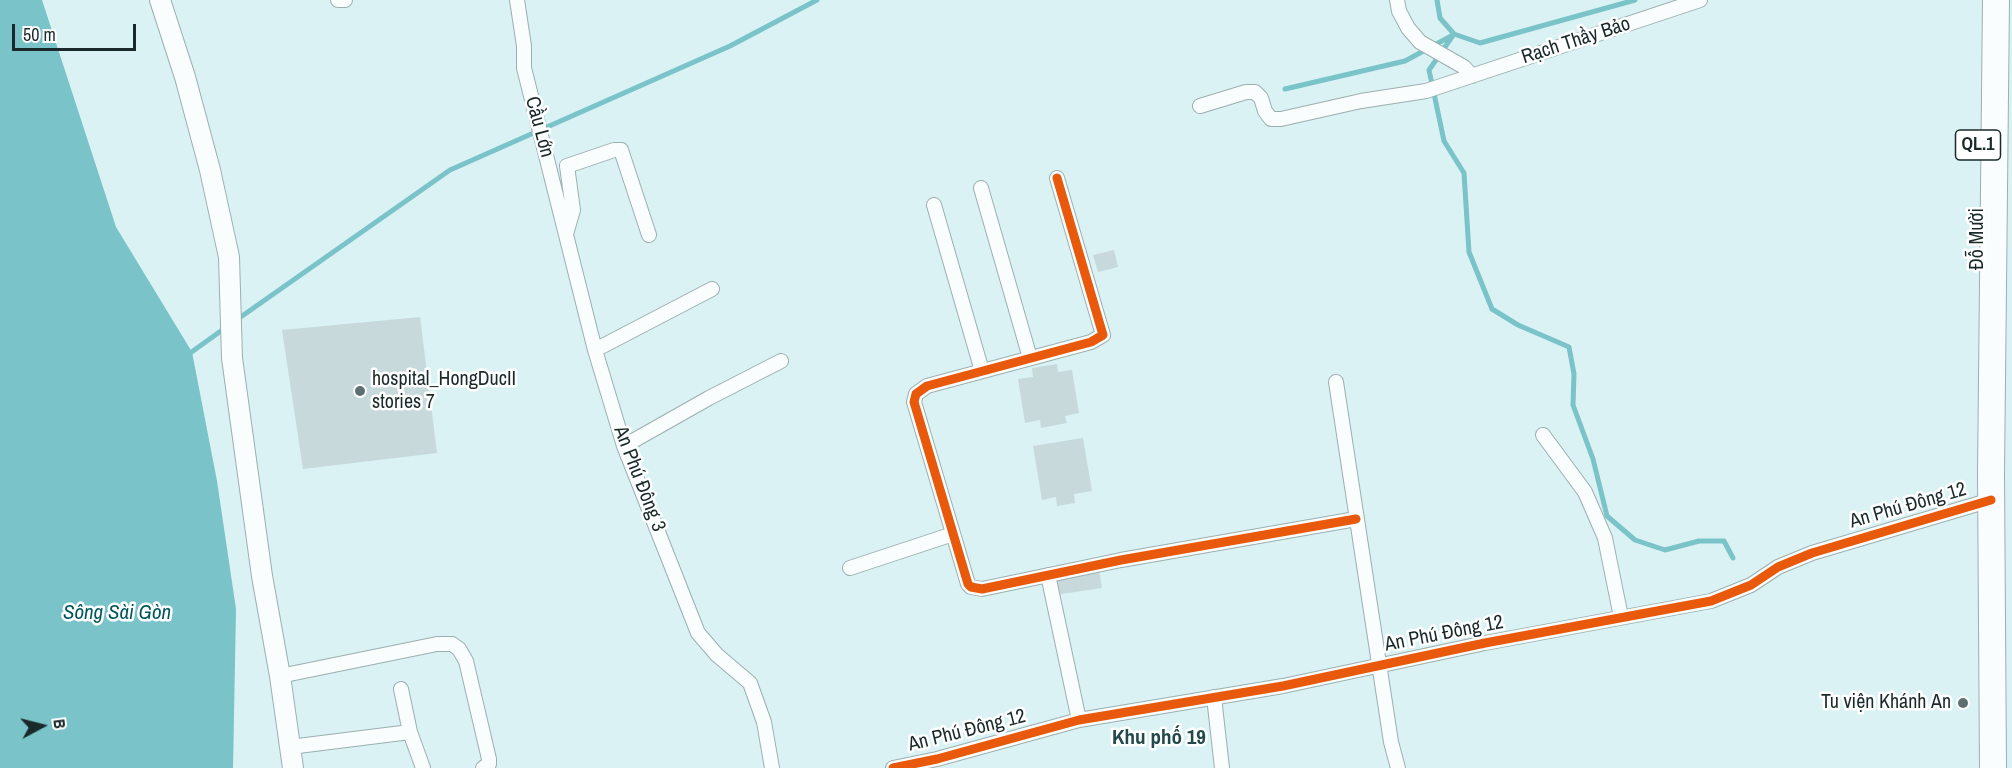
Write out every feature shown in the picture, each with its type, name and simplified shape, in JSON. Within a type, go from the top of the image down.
[{"type":"highway","name":"Đỗ Mười","points":[[1979,0],[1976,442],[1982,462],[2001,497],[1993,768]]},
{"type":"highway","name":"Đỗ Mười","points":[[1990,474],[1996,0]]},
{"type":"street","points":[[160,0],[185,77],[210,170],[229,257],[232,358],[262,576],[280,676],[293,768]]},
{"type":"street","points":[[338,0],[345,0]]},
{"type":"street","name":"Cầu Lớn","points":[[517,0],[524,46],[524,68],[550,167]]},
{"type":"street","points":[[1398,0],[1399,11],[1407,28],[1422,43],[1464,67],[1472,76]]},
{"type":"street","name":"Rạch Thầy Bảo","points":[[1200,106],[1246,92],[1255,92],[1261,98],[1265,111],[1271,118],[1281,119],[1426,91],[1700,0]]},
{"type":"street","points":[[566,234],[573,210],[567,166],[614,150],[621,150],[649,235]]},
{"type":"street","name":"An Phú Đông 3","points":[[550,167],[596,350],[624,446],[698,633],[717,655],[750,683],[764,722],[772,768]]},
{"type":"street","points":[[1057,178],[1103,335],[1091,342],[927,386],[916,394],[914,402],[968,584],[971,587],[982,589],[1121,560],[1356,519]]},
{"type":"street","points":[[981,188],[1030,358]]},
{"type":"street","points":[[934,205],[982,372]]},
{"type":"street","points":[[596,350],[711,289]]},
{"type":"street","points":[[624,446],[780,361]]},
{"type":"street","points":[[1335,382],[1391,742],[1398,768]]},
{"type":"street","points":[[1543,435],[1585,492],[1605,537],[1622,617]]},
{"type":"street","name":"An Phú Đông 12","points":[[892,768],[937,759],[1079,720],[1283,686],[1622,617],[1711,602],[1751,585],[1779,567],[1812,553],[2001,497]]},
{"type":"street","points":[[850,568],[953,534]]},
{"type":"street","points":[[1048,575],[1079,720]]},
{"type":"street","points":[[280,676],[437,644],[452,644],[459,649],[466,662],[489,759],[489,764],[483,768]]},
{"type":"street","points":[[401,689],[410,732],[423,768]]},
{"type":"street","points":[[1214,697],[1222,768]]},
{"type":"street","points":[[290,747],[410,732]]},
{"type":"water","name":"Sông Sài Gòn","points":[[0,0],[42,0],[116,227],[192,352],[217,481],[236,609],[233,768],[0,768]]},
{"type":"building","points":[[1114,250],[1118,267],[1098,272],[1093,255]]},
{"type":"building","name":"hospital_HongDucII stories 7","points":[[420,317],[437,453],[303,469],[282,330]]},
{"type":"building","points":[[1057,364],[1058,372],[1072,370],[1079,413],[1065,416],[1067,423],[1041,428],[1040,420],[1025,423],[1018,379],[1033,377],[1032,368]]},
{"type":"building","points":[[1083,438],[1092,491],[1074,494],[1075,503],[1057,506],[1056,497],[1042,500],[1033,446]]},
{"type":"building","points":[[1099,570],[1102,588],[1055,595],[1052,578]]},
{"type":"waterway","points":[[235,321],[450,170],[730,46],[817,0]]},
{"type":"waterway","points":[[1437,0],[1440,18],[1454,34],[1480,43],[1635,0]]},
{"type":"waterway","points":[[1454,34],[1429,70],[1444,141],[1464,173],[1469,252],[1492,309],[1518,325],[1569,347],[1574,374],[1573,405],[1593,459],[1607,516],[1635,540],[1665,550],[1699,541],[1724,541],[1733,558]]},
{"type":"waterway","points":[[1285,89],[1405,61],[1453,35]]},
{"type":"waterway","points":[[186,356],[225,328]]},
{"type":"cycle path","points":[[1057,178],[1103,335],[1091,342],[927,386],[916,394],[914,402],[968,584],[971,587],[982,589],[1121,560],[1356,519]]},
{"type":"cycle path","points":[[893,768],[937,759],[1079,720],[1283,686],[1485,643],[1711,601],[1751,585],[1778,567],[1812,553],[1991,500]]},
{"type":"place","name":"hospital_HongDucII stories 7","points":[[360,391]]},
{"type":"place","name":"Tu viện Khánh An","points":[[1963,703]]},
{"type":"district","name":"Khu phố 19","points":[[1159,738]]}]
